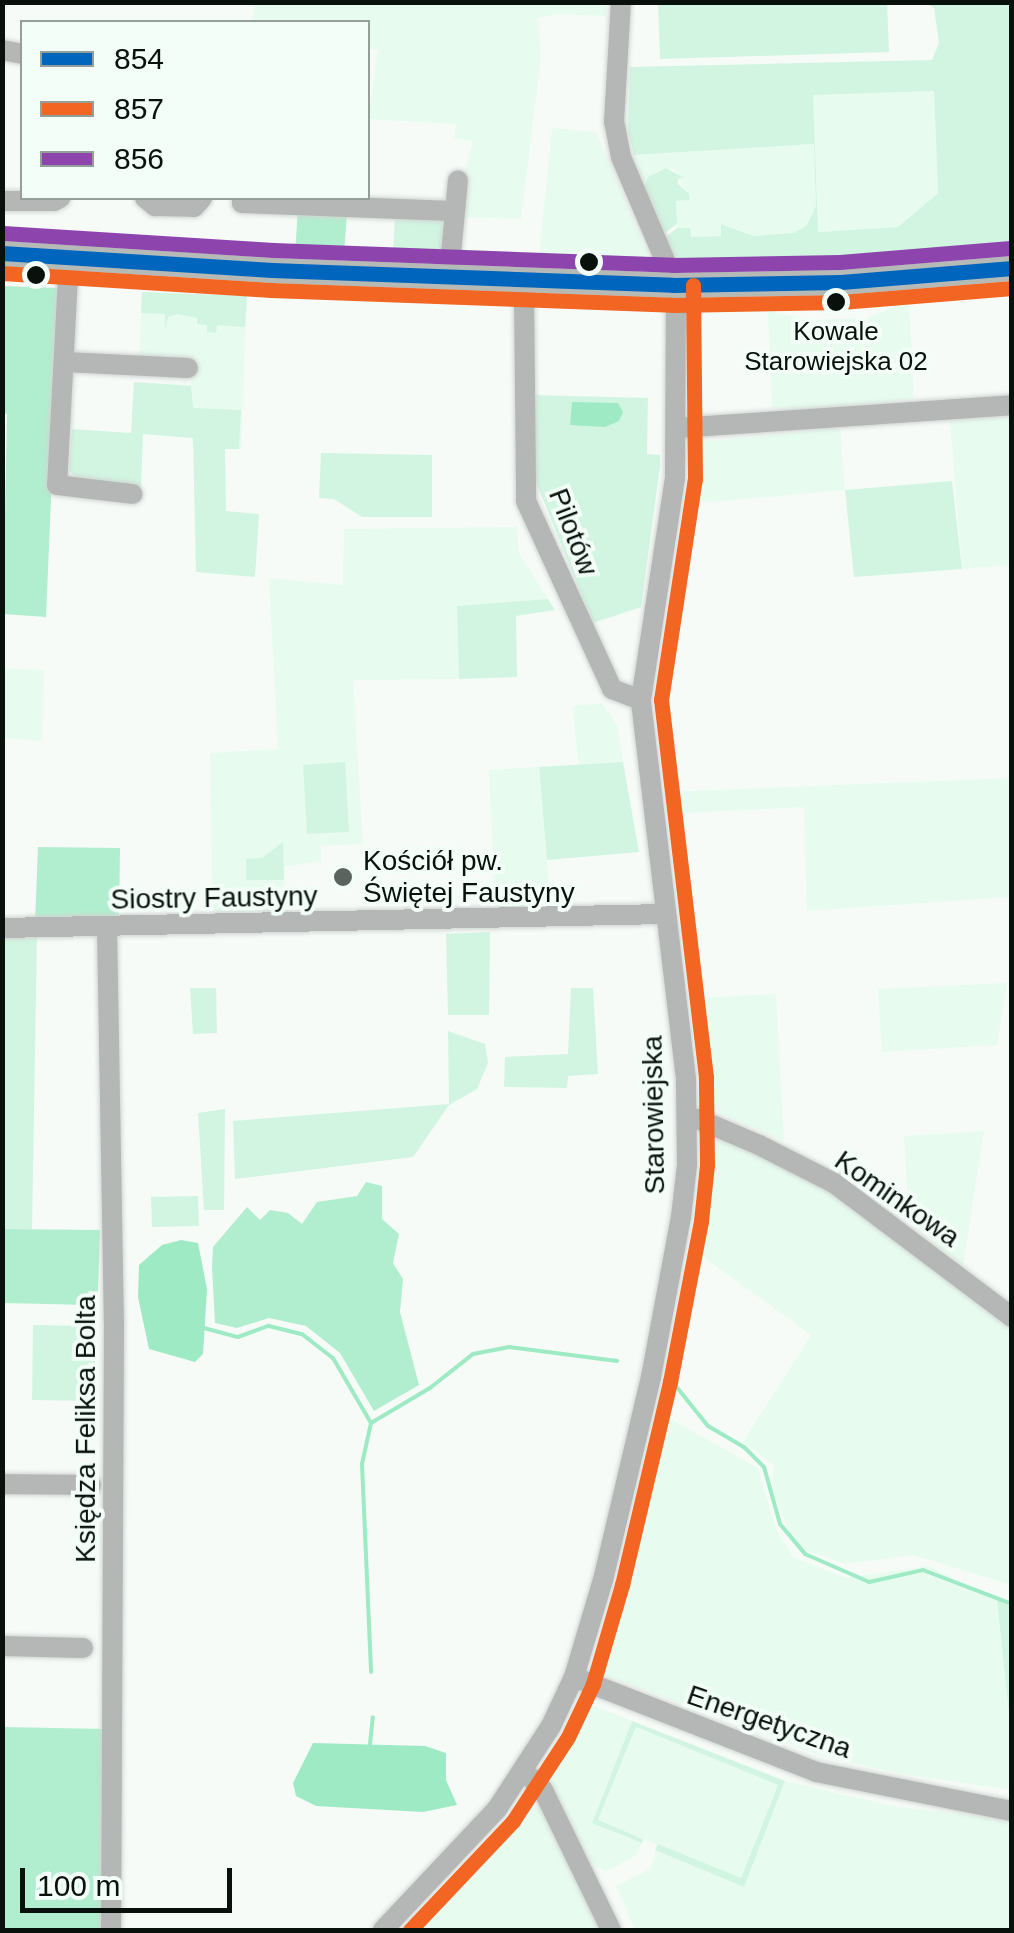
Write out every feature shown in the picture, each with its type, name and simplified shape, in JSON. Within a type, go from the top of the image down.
[{"type":"main road","points":[[2,253],[673,285],[841,282],[1012,268]]},
{"type":"street","points":[[621,2],[614,122],[621,157],[673,285]]},
{"type":"street","points":[[448,275],[458,180]]},
{"type":"street","points":[[2,201],[57,200]]},
{"type":"street","points":[[148,200],[155,206],[194,207],[200,200]]},
{"type":"street","points":[[242,200],[453,212]]},
{"type":"street","points":[[70,257],[58,485],[132,494]]},
{"type":"street","name":"Starowiejska","points":[[383,1930],[481,1828],[524,1771],[574,1677],[603,1580],[651,1377],[682,1217],[687,1119],[640,700],[671,524],[676,428],[673,285]]},
{"type":"street","name":"Pilotów","points":[[524,294],[526,500],[612,690],[640,700]]},
{"type":"street","points":[[65,362],[188,368]]},
{"type":"street","points":[[676,428],[1012,405]]},
{"type":"street","name":"Siostry Faustyny","points":[[2,928],[666,914]]},
{"type":"street","name":"Księdza Feliksa Bolta","points":[[106,927],[114,1317],[112,1930]]},
{"type":"street","name":"Kominkowa","points":[[687,1119],[698,1118],[834,1184],[1012,1317]]},
{"type":"street","points":[[2,1484],[91,1485]]},
{"type":"street","points":[[2,1646],[83,1648]]},
{"type":"street","name":"Energetyczna","points":[[574,1677],[816,1772],[1012,1811]]},
{"type":"street","points":[[524,1771],[542,1790],[611,1930]]},
{"type":"shaded area","points":[[255,3],[607,3],[606,16],[557,14],[538,18],[541,57],[521,219],[460,217],[463,178],[473,141],[454,138],[456,124],[370,119],[378,50],[370,48],[370,20],[252,20]]},
{"type":"shaded area","points":[[658,3],[887,3],[889,52],[660,59]]},
{"type":"shaded area","points":[[926,3],[1011,3],[1011,251],[710,265],[709,269],[690,269],[678,262],[666,237],[677,228],[690,228],[691,237],[721,236],[721,224],[753,236],[794,233],[807,225],[816,206],[814,144],[634,155],[628,131],[630,67],[932,60],[939,43],[934,8]],"holes":[[[934,91],[938,193],[898,227],[818,232],[813,95]]]},
{"type":"shaded area","points":[[934,91],[938,193],[898,227],[817,232],[816,210],[807,225],[794,233],[753,236],[722,224],[722,236],[690,237],[690,228],[677,228],[676,201],[689,200],[674,169],[657,171],[645,186],[634,155],[814,144],[812,95]]},
{"type":"shaded area","points":[[552,128],[596,132],[649,257],[645,265],[595,257],[594,253],[539,258]]},
{"type":"shaded area","points":[[666,168],[684,178],[678,178],[678,184],[689,194],[689,200],[676,201],[677,224],[665,233],[645,186],[648,177]]},
{"type":"shaded area","points":[[298,210],[347,212],[344,254],[295,253]]},
{"type":"shaded area","points":[[395,214],[444,217],[442,258],[393,256]]},
{"type":"shaded area","points":[[3,286],[60,288],[46,617],[3,614],[7,414],[2,413]]},
{"type":"shaded area","points":[[142,292],[247,296],[241,449],[193,447],[192,438],[132,433],[134,382],[191,385],[190,362],[139,359]]},
{"type":"shaded area","points":[[142,292],[247,296],[245,327],[217,325],[216,333],[207,332],[207,325],[197,324],[197,318],[177,314],[168,317],[165,330],[165,314],[141,313]]},
{"type":"shaded area","points":[[909,300],[914,399],[791,411],[790,407],[772,408],[768,311],[811,320],[867,318]]},
{"type":"shaded area","points":[[134,382],[191,386],[193,408],[241,410],[239,449],[225,449],[226,511],[259,514],[255,577],[196,572],[193,438],[143,434],[141,487],[80,482],[69,470],[72,429],[131,433]]},
{"type":"shaded area","points":[[532,395],[648,398],[647,454],[660,455],[660,466],[641,607],[593,623],[534,477]]},
{"type":"shaded area","points":[[572,402],[618,403],[623,412],[619,421],[605,427],[570,425]]},
{"type":"shaded area","points":[[1011,417],[1011,565],[962,569],[950,420]]},
{"type":"shaded area","points":[[840,428],[845,490],[689,504],[688,456],[695,455],[700,442]]},
{"type":"shaded area","points":[[321,453],[432,455],[432,517],[362,517],[334,499],[319,498]]},
{"type":"shaded area","points":[[952,481],[962,569],[854,577],[845,490]]},
{"type":"shaded area","points":[[517,527],[519,553],[548,599],[457,607],[459,679],[353,680],[363,844],[321,846],[321,861],[284,867],[286,918],[224,919],[212,907],[210,753],[278,749],[269,578],[343,585],[344,529]]},
{"type":"shaded area","points":[[548,599],[555,610],[516,616],[517,677],[459,679],[457,606]]},
{"type":"shaded area","points":[[2,668],[44,670],[42,741],[3,738]]},
{"type":"shaded area","points":[[602,703],[617,725],[623,762],[578,764],[573,706]]},
{"type":"shaded area","points":[[345,762],[349,832],[307,834],[303,765]]},
{"type":"shaded area","points":[[623,762],[639,852],[547,860],[539,767]]},
{"type":"shaded area","points":[[539,767],[551,911],[495,913],[489,770]]},
{"type":"shaded area","points":[[1011,778],[1011,897],[807,911],[804,807],[669,814],[666,792]]},
{"type":"shaded area","points":[[283,842],[284,880],[246,880],[246,859],[262,858]]},
{"type":"shaded area","points":[[38,847],[120,848],[119,921],[35,923]]},
{"type":"shaded area","points":[[490,932],[489,1015],[448,1015],[446,934]]},
{"type":"shaded area","points":[[11,933],[37,934],[32,1229],[3,1229],[2,940]]},
{"type":"shaded area","points":[[1007,983],[997,1045],[882,1052],[878,989]]},
{"type":"shaded area","points":[[190,988],[216,988],[217,1033],[193,1034]]},
{"type":"shaded area","points":[[571,988],[593,988],[598,1074],[568,1076],[567,1088],[504,1087],[505,1057],[568,1054]]},
{"type":"shaded area","points":[[776,994],[784,1141],[718,1112],[703,1093],[695,998]]},
{"type":"shaded area","points":[[448,1031],[485,1044],[488,1063],[477,1089],[449,1105],[413,1157],[235,1179],[233,1121],[449,1104]]},
{"type":"shaded area","points":[[225,1109],[224,1210],[204,1210],[198,1113]]},
{"type":"shaded area","points":[[984,1131],[963,1266],[909,1223],[904,1136]]},
{"type":"shaded area","points":[[722,1137],[837,1193],[1011,1330],[1011,1585],[913,1555],[845,1564],[807,1551],[793,1540],[772,1490],[774,1465],[743,1442],[811,1335],[691,1248],[703,1147]]},
{"type":"shaded area","points":[[366,1182],[382,1186],[382,1219],[399,1234],[393,1263],[403,1279],[400,1312],[419,1385],[374,1411],[340,1353],[306,1326],[269,1318],[237,1328],[215,1323],[212,1267],[213,1247],[247,1207],[260,1220],[270,1210],[288,1213],[302,1224],[317,1202],[357,1196]]},
{"type":"shaded area","points":[[198,1196],[199,1226],[152,1227],[151,1197]]},
{"type":"shaded area","points":[[3,1229],[100,1230],[98,1293],[88,1305],[3,1303]]},
{"type":"shaded area","points":[[181,1240],[198,1243],[207,1289],[203,1354],[195,1362],[149,1349],[138,1297],[139,1265],[162,1245]]},
{"type":"shaded area","points":[[33,1325],[87,1326],[96,1336],[93,1401],[32,1400]]},
{"type":"shaded area","points":[[659,1412],[758,1468],[776,1529],[793,1557],[846,1578],[928,1566],[997,1600],[1011,1733],[1011,1790],[902,1774],[822,1756],[605,1675],[597,1664]]},
{"type":"shaded area","points":[[997,1600],[1011,1606],[1011,1733]]},
{"type":"shaded area","points":[[582,1701],[632,1721],[592,1822],[642,1843],[637,1855],[605,1872],[584,1857],[544,1774]]},
{"type":"shaded area","points":[[632,1721],[785,1781],[744,1887],[655,1850],[658,1844],[741,1878],[778,1785],[636,1727],[598,1820],[643,1839],[642,1843],[592,1823]]},
{"type":"shaded area","points":[[3,1727],[107,1729],[107,1930],[3,1930]]},
{"type":"shaded area","points":[[636,1727],[778,1785],[741,1878],[598,1821]]},
{"type":"shaded area","points":[[313,1743],[425,1746],[446,1753],[446,1780],[457,1805],[423,1812],[316,1806],[296,1796],[293,1783]]},
{"type":"shaded area","points":[[785,1781],[893,1806],[985,1817],[1011,1825],[1011,1930],[635,1930],[616,1886],[650,1869],[657,1851],[744,1886]]},
{"type":"shaded area","points":[[528,1801],[542,1811],[599,1930],[407,1930],[516,1822]]},
{"type":"waterway","points":[[204,1328],[238,1337],[269,1326],[302,1334],[333,1358],[371,1423],[362,1464],[371,1672]]},
{"type":"waterway","points":[[371,1423],[430,1388],[473,1354],[509,1347],[617,1361]]},
{"type":"waterway","points":[[667,1375],[708,1426],[744,1447],[764,1467],[780,1524],[805,1554],[869,1582],[923,1570],[1012,1604]]},
{"type":"waterway","points":[[370,1744],[373,1717]]},
{"type":"transit line","name":"856","points":[[3,233],[273,250],[673,265],[840,262],[1010,248]]},
{"type":"transit line","name":"854","points":[[2,253],[272,270],[673,285],[841,282],[1012,268]]},
{"type":"transit line","name":"857","points":[[2,273],[271,290],[672,305],[841,302],[1012,288]]},
{"type":"transit line","name":"857","points":[[410,1930],[513,1821],[568,1737],[593,1684],[622,1585],[670,1382],[701,1221],[707,1165],[706,1077],[661,700],[695,479],[693,285]]},
{"type":"place","name":"Kowale Starowiejska 02","points":[[836,302]]},
{"type":"place","name":"Kościół pw. Świętej Faustyny","points":[[343,877]]}]
